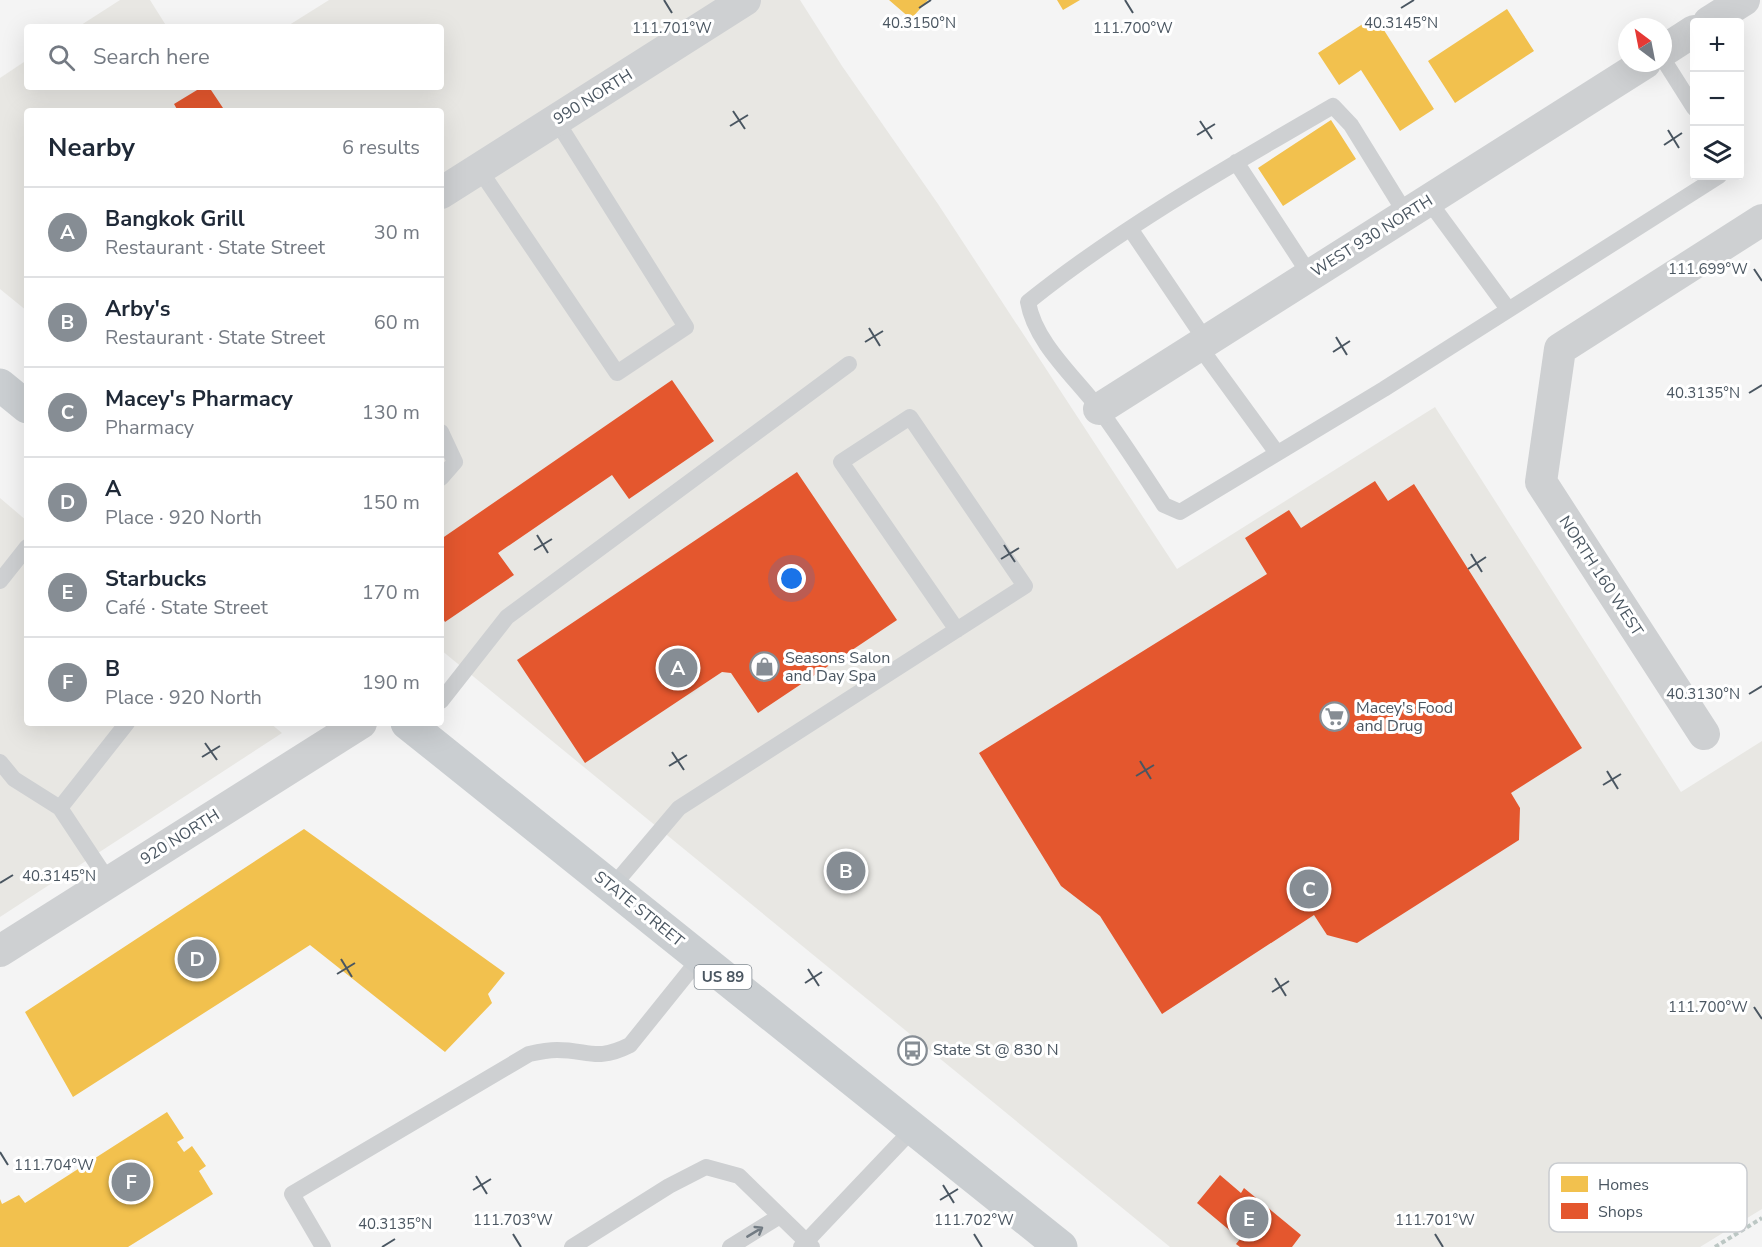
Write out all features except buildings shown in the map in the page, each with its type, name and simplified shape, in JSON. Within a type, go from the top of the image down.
[{"type":"main road","name":"STATE STREET","points":[[416,726],[1052,1241]]},
{"type":"street","name":"990 NORTH","points":[[444,191],[745,0]]},
{"type":"street","points":[[1715,18],[1744,0]]},
{"type":"street","points":[[1672,45],[1690,34]]},
{"type":"street","name":"WEST 930 NORTH","points":[[1099,409],[1631,72]]},
{"type":"street","name":"NORTH 160 WEST","points":[[1704,734],[1541,482],[1560,349],[1762,220]]},
{"type":"street","name":"920 NORTH","points":[[0,951],[356,726]]},
{"type":"lane","points":[[1671,72],[1690,100]]},
{"type":"lane","points":[[1508,309],[1417,207],[1333,106],[1236,162],[1066,272],[1028,302],[1030,316],[1060,362],[1099,409],[1164,505],[1180,512],[1277,453],[1508,309],[1713,180]]},
{"type":"lane","points":[[479,169],[617,373],[686,327],[556,120]]},
{"type":"lane","points":[[1236,162],[1310,275]]},
{"type":"lane","points":[[1131,230],[1202,344],[1277,453]]},
{"type":"lane","points":[[444,697],[507,617],[849,364]]},
{"type":"lane","points":[[612,887],[680,808],[957,630],[1025,586],[910,417],[841,462],[957,630]]},
{"type":"lane","points":[[444,438],[455,462],[444,475]]},
{"type":"lane","points":[[0,582],[24,551]]},
{"type":"lane","points":[[60,808],[126,726]]},
{"type":"lane","points":[[0,762],[14,778],[60,808],[109,882]]},
{"type":"lane","points":[[323,1247],[292,1194],[529,1053],[558,1050],[592,1056],[615,1053],[630,1045],[700,958]]},
{"type":"lane","points":[[572,1247],[669,1186],[706,1167],[739,1176],[780,1216],[806,1246],[913,1129]]},
{"type":"lane","points":[[730,1247],[780,1216]]},
{"type":"path","points":[[1747,1227],[1762,1218]]},
{"type":"path","points":[[1715,1247],[1739,1232]]},
{"type":"shaded area","points":[[120,0],[150,0],[165,24],[83,24]]},
{"type":"shaded area","points":[[329,0],[800,0],[842,66],[938,204],[1177,569],[1435,407],[1681,792],[1762,741],[1762,1209],[1747,1218],[1747,1163],[1549,1163],[1549,1232],[1724,1232],[1700,1247],[1170,1247],[444,652],[444,108],[24,108],[24,309],[0,289],[0,78],[24,62],[24,90],[444,90],[444,24],[291,24]]},
{"type":"shaded area","points":[[0,498],[24,518],[24,726],[274,726],[282,733],[0,917]]},
{"type":"place","name":"Seasons Salon and Day Spa","points":[[764,667]]},
{"type":"place","name":"Bangkok Grill","points":[[678,668]]},
{"type":"place","name":"Macey's Food and Drug","points":[[1335,717]]},
{"type":"place","name":"Arby's","points":[[846,871]]},
{"type":"place","name":"Macey's Pharmacy","points":[[1309,889]]},
{"type":"place","name":"A","points":[[197,959]]},
{"type":"place","name":"State St @ 830 N","points":[[912,1050]]},
{"type":"place","name":"B","points":[[131,1182]]},
{"type":"place","name":"Starbucks","points":[[1249,1219]]}]
